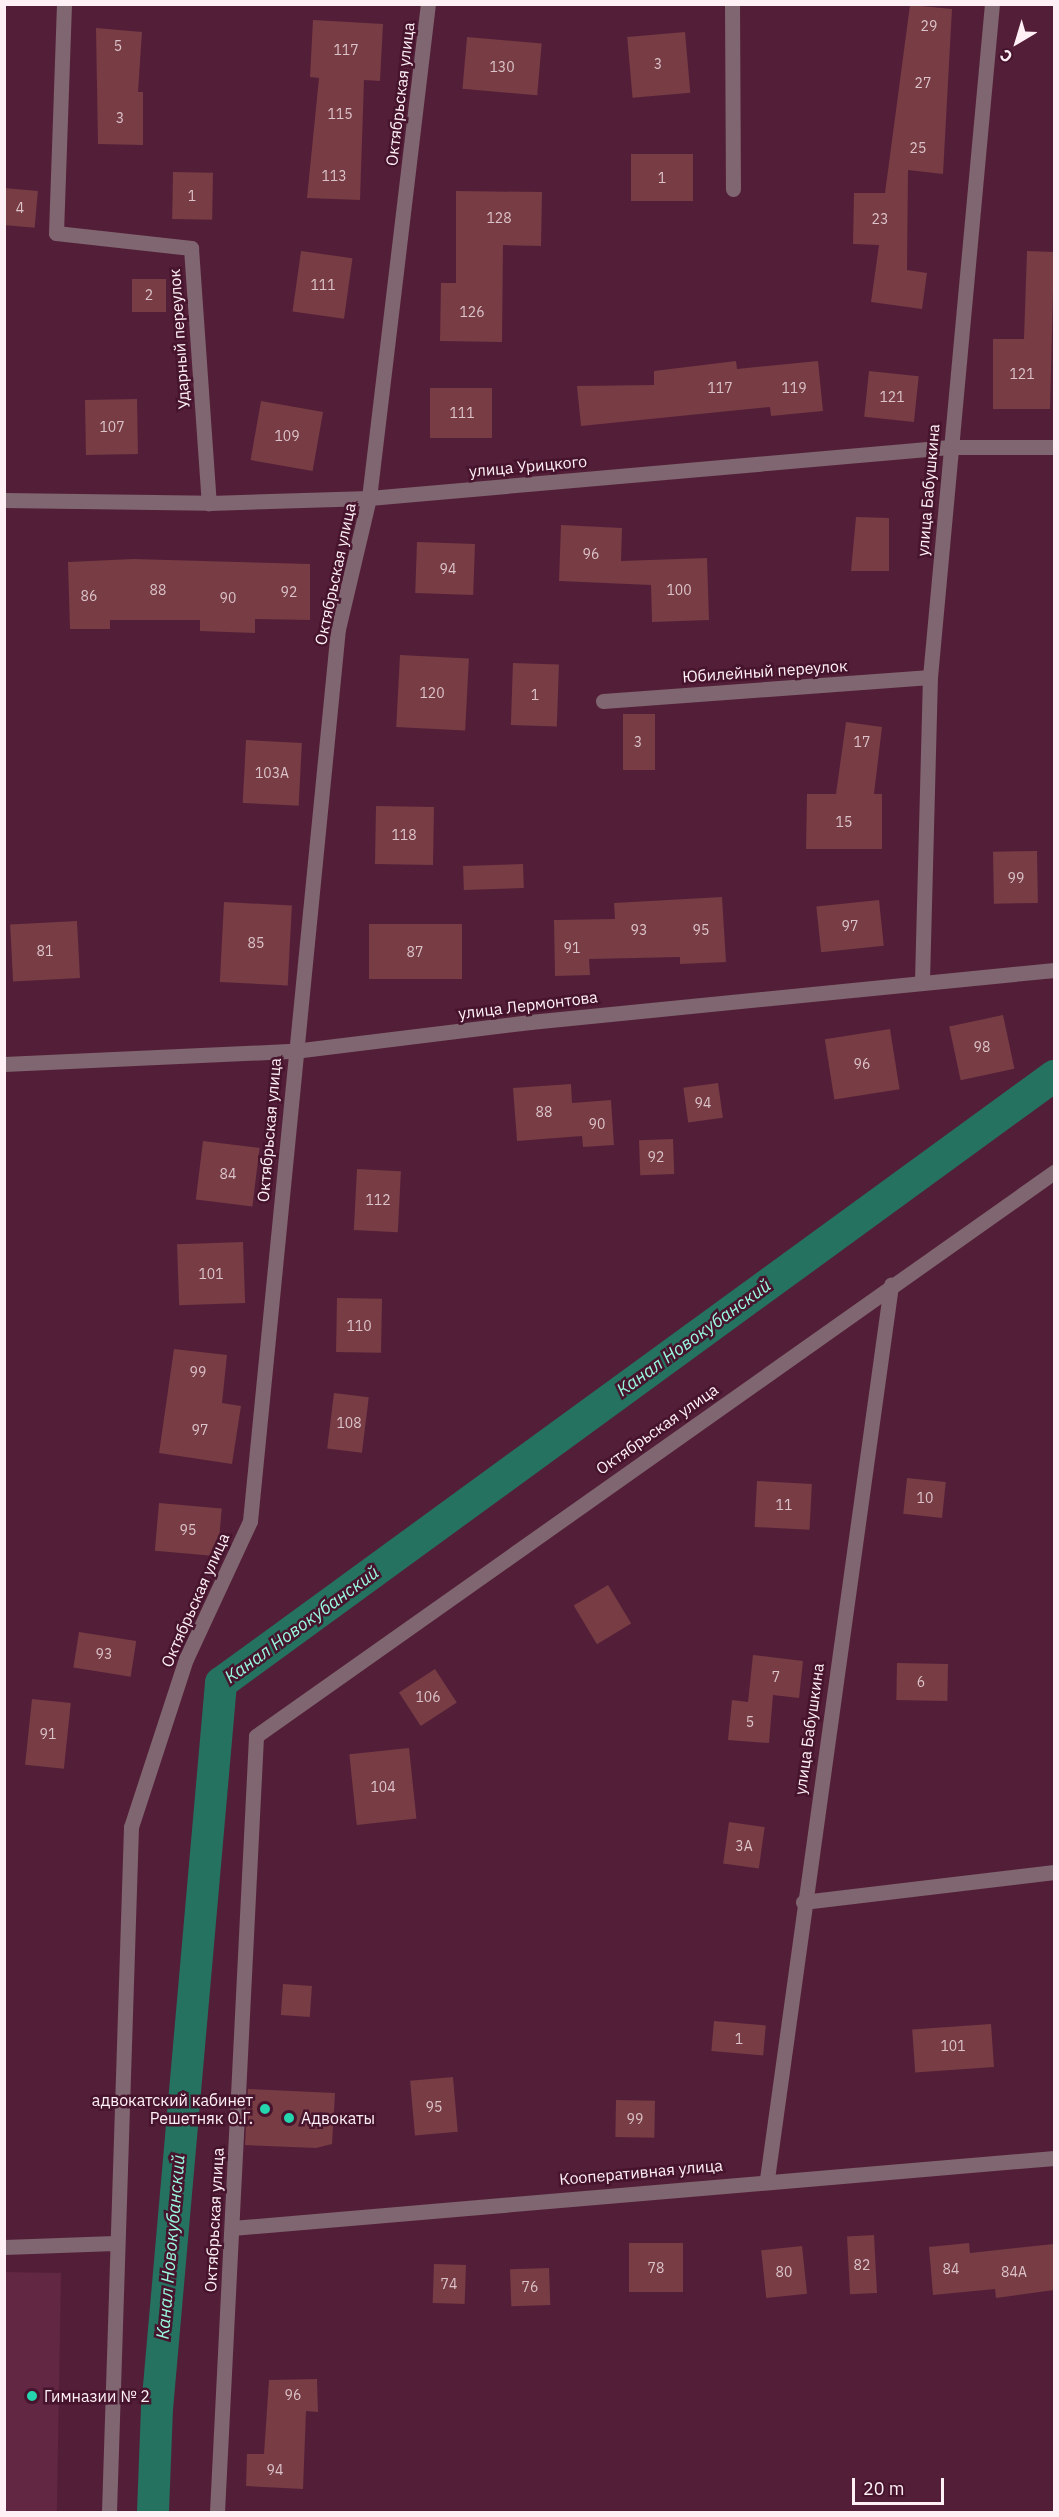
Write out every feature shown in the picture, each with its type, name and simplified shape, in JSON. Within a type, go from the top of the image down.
[{"type":"street","name":"Ударный переулок","points":[[64,4],[56,232],[191,248],[209,503]]},
{"type":"street","name":"Октябрьская улица","points":[[109,2512],[115,2243],[131,1827],[186,1659],[250,1521],[294,1052],[338,628],[369,498],[428,4]]},
{"type":"street","points":[[732,4],[733,189]]},
{"type":"street","name":"улица Бабушкина","points":[[922,981],[930,677],[992,4]]},
{"type":"street","name":"улица Урицкого","points":[[4,500],[209,503],[369,498],[950,447],[1054,447]]},
{"type":"street","name":"Юбилейный переулок","points":[[603,701],[930,677]]},
{"type":"street","name":"улица Лермонтова","points":[[4,1064],[294,1052],[922,981],[1054,970]]},
{"type":"street","points":[[891,1285],[1054,1172]]},
{"type":"street","name":"Октябрьская улица","points":[[217,2512],[256,1736],[891,1285]]},
{"type":"street","name":"улица Бабушкина","points":[[767,2179],[803,1902],[891,1285]]},
{"type":"street","points":[[803,1902],[1054,1872]]},
{"type":"street","name":"Кооперативная улица","points":[[232,2228],[767,2179],[1054,2158]]},
{"type":"street","points":[[4,2247],[115,2243]]},
{"type":"shaded area","name":"Гимназии № 2","points":[[5,2272],[61,2273],[57,2512],[4,2511]]},
{"type":"building","points":[[910,5],[952,9],[943,174],[908,170],[907,270],[927,273],[922,309],[871,302],[879,245],[853,244],[854,193],[885,193]]},
{"type":"building","points":[[313,20],[383,24],[380,81],[364,80],[360,200],[307,198],[319,78],[310,77]]},
{"type":"building","points":[[96,28],[142,32],[138,92],[143,92],[143,145],[98,144]]},
{"type":"building","points":[[685,32],[690,93],[633,98],[627,37]]},
{"type":"building","points":[[467,37],[542,44],[537,95],[462,89]]},
{"type":"building","points":[[631,154],[693,154],[693,201],[631,201]]},
{"type":"building","points":[[173,172],[213,173],[212,220],[172,219]]},
{"type":"building","points":[[4,188],[38,191],[35,228],[4,225]]},
{"type":"building","points":[[456,191],[542,192],[541,246],[503,245],[502,342],[440,341],[441,283],[456,283]]},
{"type":"building","points":[[301,251],[352,258],[344,319],[293,311]]},
{"type":"building","points":[[1027,251],[1054,252],[1050,409],[993,409],[993,339],[1024,339]]},
{"type":"building","points":[[132,279],[166,279],[166,312],[132,312]]},
{"type":"building","points":[[736,361],[737,369],[818,361],[823,411],[771,416],[770,407],[581,426],[577,386],[654,385],[654,371]]},
{"type":"building","points":[[869,371],[919,376],[914,422],[864,417]]},
{"type":"building","points":[[430,388],[492,388],[492,438],[430,438]]},
{"type":"building","points":[[137,399],[138,454],[86,455],[85,400]]},
{"type":"building","points":[[261,401],[323,412],[313,471],[251,460]]},
{"type":"building","points":[[856,517],[889,518],[889,571],[851,571]]},
{"type":"building","points":[[561,525],[622,528],[621,561],[707,558],[709,620],[652,622],[651,585],[559,581]]},
{"type":"building","points":[[417,542],[475,544],[473,595],[415,593]]},
{"type":"building","points":[[133,559],[310,564],[310,620],[255,619],[255,633],[200,631],[200,620],[110,620],[110,629],[70,629],[68,562]]},
{"type":"building","points":[[400,655],[469,659],[465,731],[396,727]]},
{"type":"building","points":[[513,663],[559,665],[557,727],[511,725]]},
{"type":"building","points":[[623,714],[655,714],[655,770],[623,770]]},
{"type":"building","points":[[846,722],[882,727],[874,794],[882,794],[882,849],[806,849],[807,794],[836,794]]},
{"type":"building","points":[[246,740],[302,743],[299,806],[243,803]]},
{"type":"building","points":[[376,806],[434,807],[433,865],[375,864]]},
{"type":"building","points":[[1037,851],[1038,903],[994,904],[993,852]]},
{"type":"building","points":[[523,864],[524,888],[464,890],[463,866]]},
{"type":"building","points":[[722,897],[726,962],[680,964],[680,957],[589,959],[590,975],[555,976],[554,920],[615,919],[614,903]]},
{"type":"building","points":[[879,900],[884,946],[821,952],[816,907]]},
{"type":"building","points":[[224,902],[292,906],[288,985],[220,982]]},
{"type":"building","points":[[77,921],[80,978],[13,981],[10,925]]},
{"type":"building","points":[[369,924],[462,924],[462,979],[369,979]]},
{"type":"building","points":[[1003,1015],[1014,1069],[961,1080],[949,1026]]},
{"type":"building","points":[[890,1029],[900,1089],[834,1100],[825,1039]]},
{"type":"building","points":[[718,1083],[723,1118],[688,1123],[683,1088]]},
{"type":"building","points":[[571,1084],[572,1103],[611,1100],[614,1145],[583,1147],[582,1136],[517,1141],[513,1088]]},
{"type":"building","points":[[673,1139],[674,1174],[640,1175],[639,1140]]},
{"type":"building","points":[[203,1141],[260,1148],[252,1207],[196,1200]]},
{"type":"building","points":[[357,1169],[401,1171],[398,1232],[354,1230]]},
{"type":"building","points":[[243,1242],[245,1303],[179,1305],[177,1244]]},
{"type":"building","points":[[337,1298],[382,1299],[381,1353],[336,1352]]},
{"type":"building","points":[[174,1349],[227,1355],[222,1403],[241,1406],[232,1464],[159,1453]]},
{"type":"building","points":[[334,1393],[369,1397],[362,1453],[327,1449]]},
{"type":"building","points":[[907,1478],[946,1482],[942,1518],[903,1514]]},
{"type":"building","points":[[757,1481],[812,1484],[810,1530],[755,1527]]},
{"type":"building","points":[[159,1503],[222,1508],[218,1556],[155,1551]]},
{"type":"building","points":[[608,1585],[631,1624],[597,1644],[574,1606]]},
{"type":"building","points":[[79,1632],[136,1641],[131,1677],[73,1668]]},
{"type":"building","points":[[753,1655],[803,1661],[799,1698],[773,1695],[769,1743],[728,1740],[732,1700],[748,1702]]},
{"type":"building","points":[[897,1663],[948,1664],[947,1701],[896,1700]]},
{"type":"building","points":[[435,1669],[457,1703],[421,1726],[399,1692]]},
{"type":"building","points":[[32,1699],[71,1703],[64,1769],[25,1765]]},
{"type":"building","points":[[409,1748],[416,1819],[357,1825],[349,1754]]},
{"type":"building","points":[[729,1822],[765,1827],[759,1869],[723,1864]]},
{"type":"building","points":[[283,1984],[312,1986],[310,2017],[281,2015]]},
{"type":"building","points":[[714,2021],[766,2026],[763,2055],[711,2051]]},
{"type":"building","points":[[991,2024],[994,2067],[915,2072],[912,2030]]},
{"type":"building","points":[[453,2077],[458,2132],[415,2136],[410,2081]]},
{"type":"building","name":"Адвокаты","points":[[248,2089],[335,2093],[332,2144],[316,2148],[245,2145]]},
{"type":"building","points":[[616,2100],[655,2101],[654,2138],[615,2137]]},
{"type":"building","points":[[874,2235],[877,2293],[850,2294],[847,2236]]},
{"type":"building","points":[[629,2243],[683,2243],[683,2292],[629,2292]]},
{"type":"building","points":[[969,2243],[970,2253],[1054,2244],[1054,2290],[996,2298],[995,2289],[933,2295],[929,2247]]},
{"type":"building","points":[[802,2246],[807,2294],[766,2298],[761,2250]]},
{"type":"building","points":[[434,2264],[466,2265],[465,2304],[433,2303]]},
{"type":"building","points":[[549,2268],[550,2305],[511,2306],[510,2269]]},
{"type":"building","points":[[317,2379],[318,2412],[306,2411],[303,2489],[246,2486],[247,2454],[264,2454],[269,2380]]},
{"type":"waterway","name":"Канал Новокубанский","points":[[153,2512],[157,2409],[221,1683],[1054,1076]]},
{"type":"place","name":"адвокатский кабинет Решетняк О.Г.","points":[[265,2109]]},
{"type":"place","name":"Адвокаты","points":[[289,2118]]},
{"type":"place","name":"Гимназии № 2","points":[[32,2396]]}]
